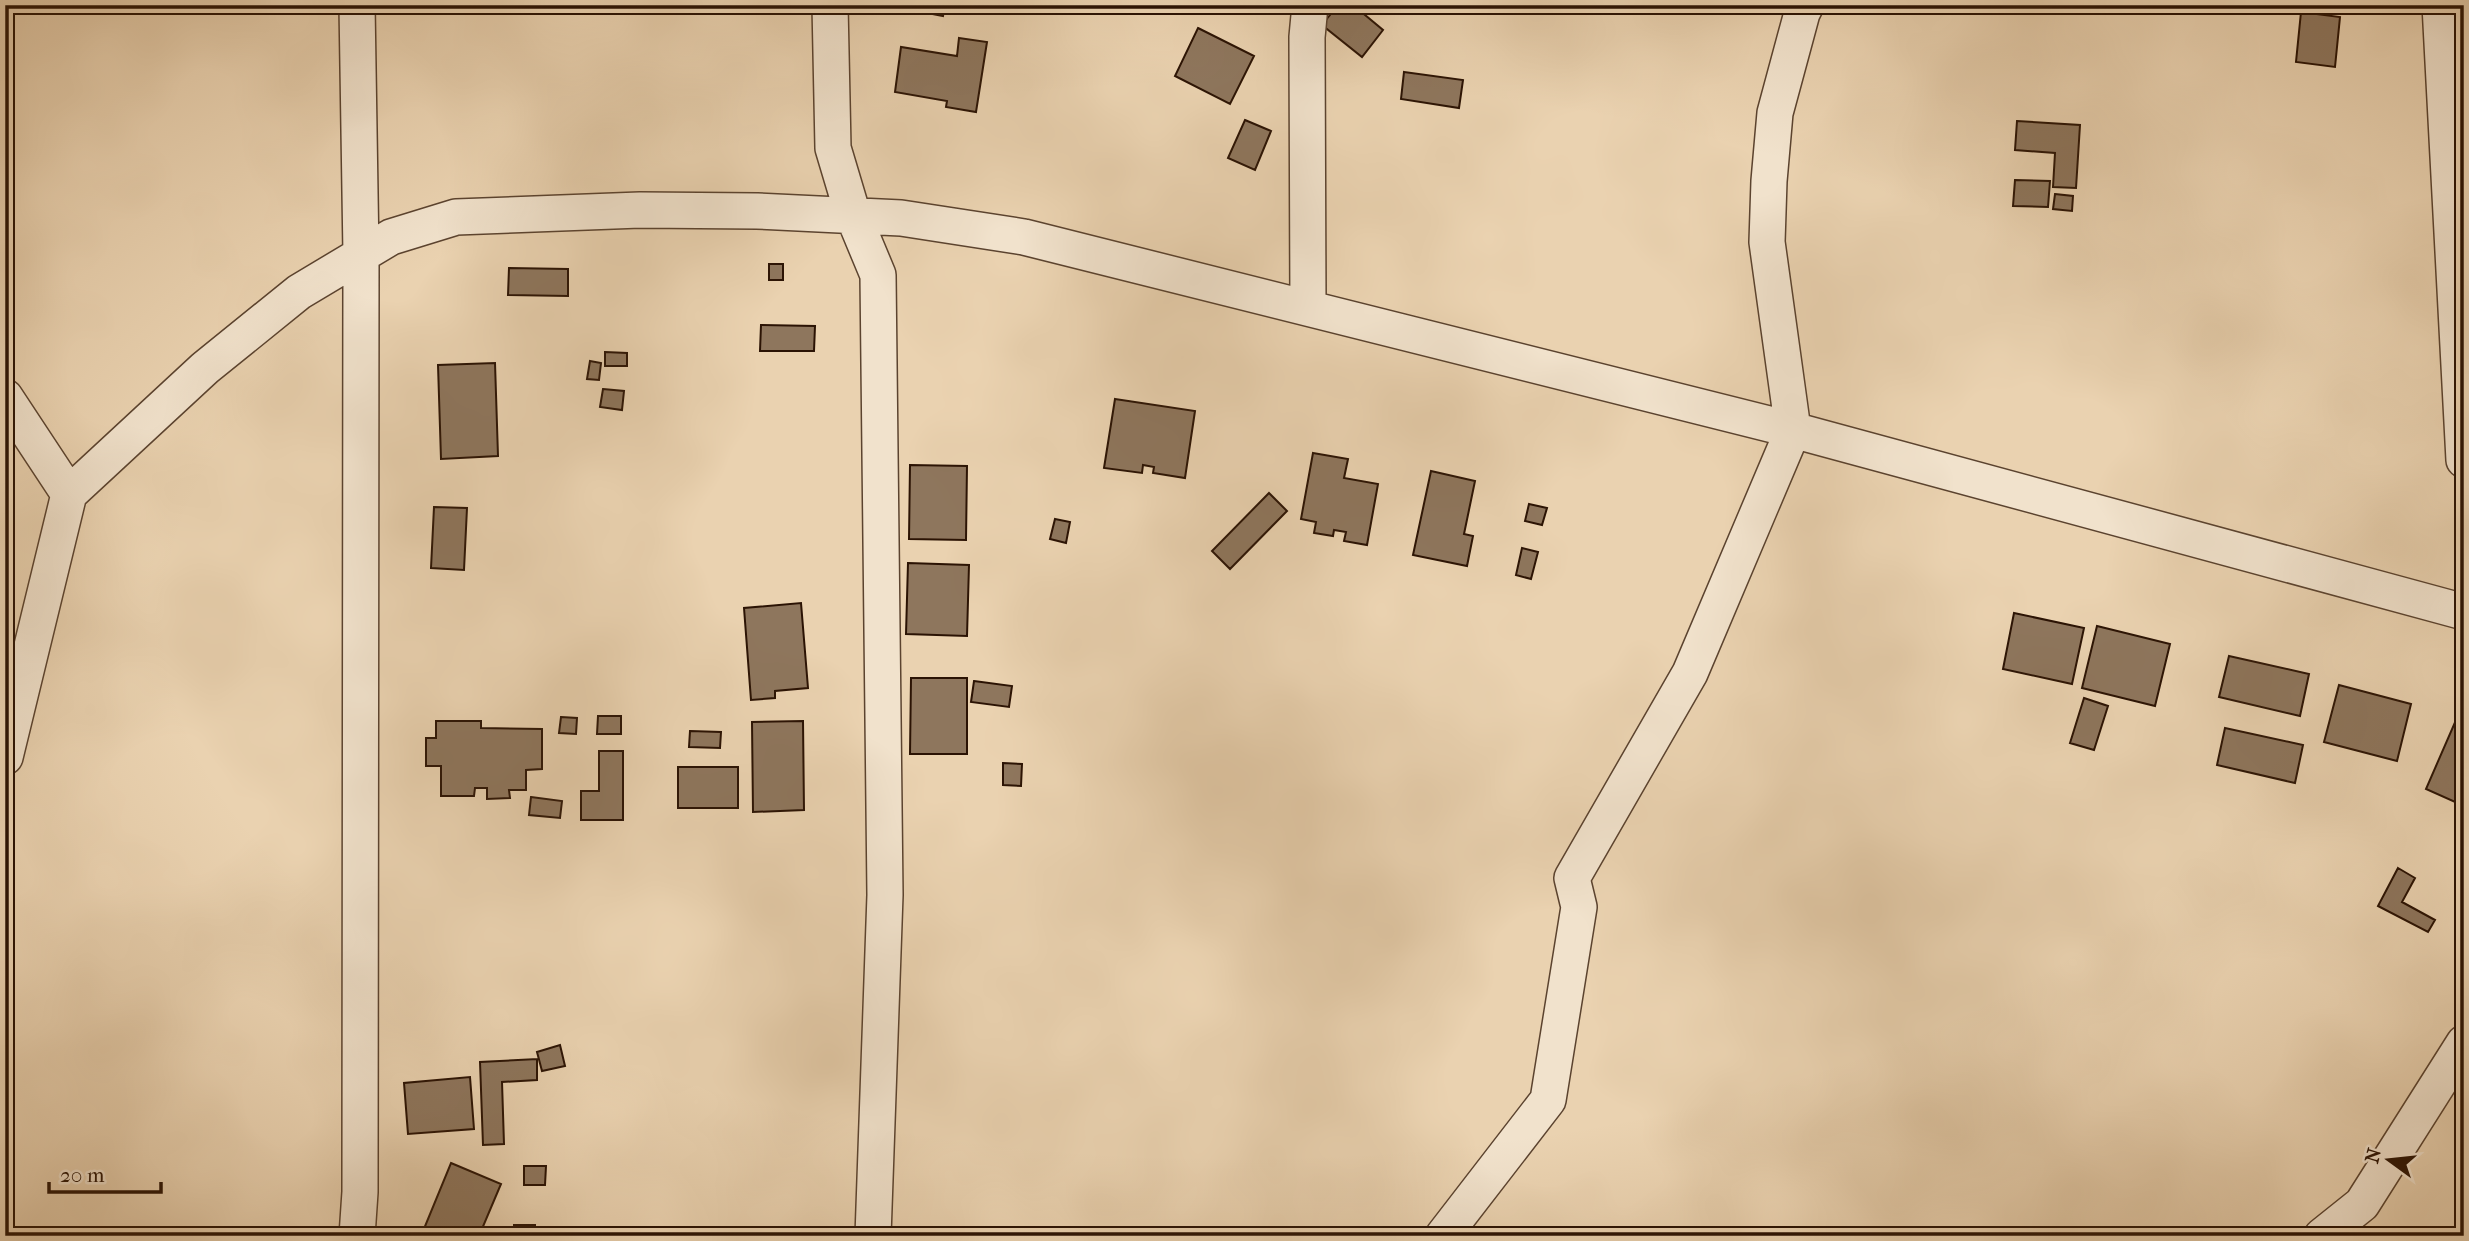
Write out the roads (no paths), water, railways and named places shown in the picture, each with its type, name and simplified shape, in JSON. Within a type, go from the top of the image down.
[{"type":"street","points":[[357,5],[361,255],[360,1178],[357,1236]]},
{"type":"street","points":[[830,5],[833,148],[853,215],[878,275],[885,895],[873,1236]]},
{"type":"street","points":[[1308,308],[1307,37],[1310,5]]},
{"type":"street","points":[[1443,1236],[1548,1100],[1579,907],[1572,878],[1690,673],[1793,430],[1768,242],[1769,181],[1775,113],[1806,5]]},
{"type":"street","points":[[2440,5],[2464,460]]},
{"type":"street","points":[[5,757],[69,494],[205,368],[299,292],[391,237],[456,217],[640,210],[853,215],[901,218],[1024,237],[1793,430],[2464,612]]},
{"type":"street","points":[[5,397],[69,494]]},
{"type":"street","points":[[2322,1236],[2362,1204],[2464,1043]]}]
